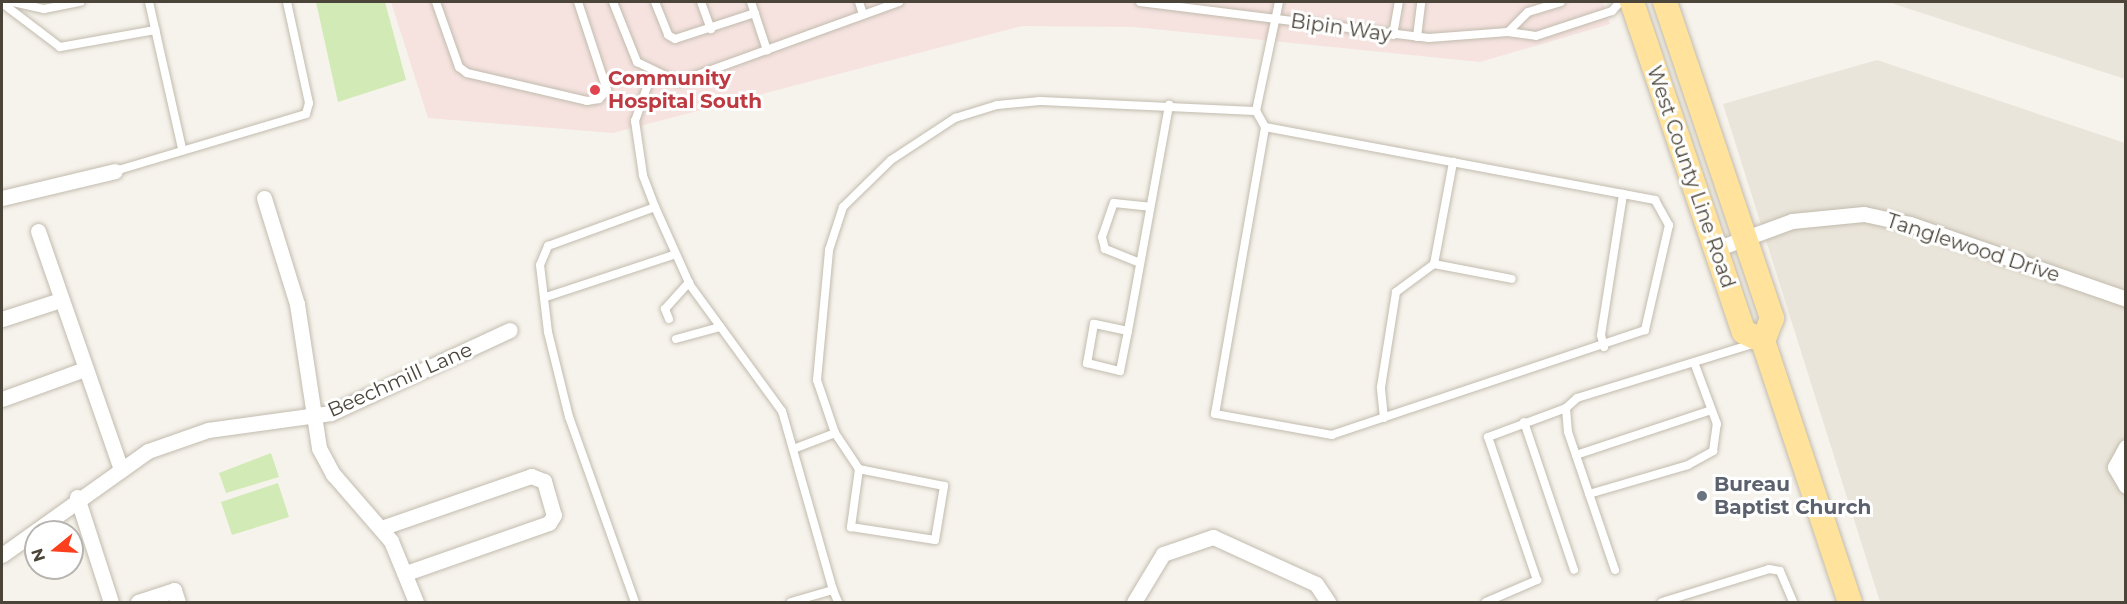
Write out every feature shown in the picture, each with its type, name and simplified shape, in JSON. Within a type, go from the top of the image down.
[{"type":"main road","name":"West County Line Road","points":[[1632,2],[1744,332],[1763,340],[1772,318],[1665,2]]},
{"type":"main road","points":[[1763,340],[1850,603]]},
{"type":"street","points":[[2,198],[115,171]]},
{"type":"street","points":[[264,198],[297,304],[319,448],[333,474],[381,528],[406,573],[416,603]]},
{"type":"street","name":"Tanglewood Drive","points":[[1716,249],[1744,237],[1816,216],[1864,214],[1910,224],[2126,299]]},
{"type":"street","points":[[38,231],[60,300],[120,466]]},
{"type":"street","points":[[2,319],[60,300]]},
{"type":"street","name":"Beechmill Lane","points":[[2,555],[120,466],[201,432],[316,417],[510,330]]},
{"type":"street","points":[[2,399],[86,369]]},
{"type":"street","points":[[2126,447],[2115,467],[2126,486]]},
{"type":"street","points":[[381,528],[531,476],[544,481],[554,515],[549,523],[406,573]]},
{"type":"street","points":[[77,497],[111,603]]},
{"type":"street","points":[[1134,603],[1163,554],[1218,537],[1316,584],[1328,603]]},
{"type":"street","points":[[138,603],[174,590],[178,603]]},
{"type":"lane","points":[[13,2],[44,9],[80,2]]},
{"type":"lane","points":[[149,2],[182,149]]},
{"type":"lane","points":[[115,171],[182,149],[306,114],[309,103],[287,2]]},
{"type":"lane","points":[[436,2],[459,67],[467,73],[599,99],[607,90],[578,2]]},
{"type":"lane","points":[[613,2],[637,62],[652,73],[678,82],[898,2]]},
{"type":"lane","points":[[655,2],[668,35],[675,39],[755,14]]},
{"type":"lane","points":[[701,2],[711,29]]},
{"type":"lane","points":[[751,2],[767,50]]},
{"type":"lane","points":[[860,2],[863,14]]},
{"type":"lane","name":"Bipin Way","points":[[1140,2],[1417,37],[1508,32],[1536,36],[1612,11],[1620,2]]},
{"type":"lane","points":[[1265,127],[1655,200],[1669,225],[1645,330],[1604,347],[1332,435],[1215,414],[1265,127],[1256,111],[1279,2]]},
{"type":"lane","points":[[1393,35],[1399,2]]},
{"type":"lane","points":[[1417,37],[1421,2]]},
{"type":"lane","points":[[1508,32],[1528,12],[1560,2]]},
{"type":"lane","points":[[2,3],[60,47],[155,30]]},
{"type":"lane","points":[[652,73],[635,121],[643,176],[673,255],[720,327],[782,411],[796,448],[838,603]]},
{"type":"lane","points":[[859,469],[944,486],[935,540],[851,527],[859,469],[835,433],[817,380],[829,250],[843,207],[891,160],[955,118],[997,105],[1169,105],[1256,111]]},
{"type":"lane","points":[[1128,331],[1094,324],[1087,363],[1120,371],[1128,331],[1169,105]]},
{"type":"lane","points":[[1384,418],[1381,387],[1396,292],[1434,264],[1453,162]]},
{"type":"lane","points":[[1604,347],[1601,335],[1623,194]]},
{"type":"lane","points":[[1140,262],[1105,249],[1102,237],[1114,203],[1150,207]]},
{"type":"lane","points":[[635,603],[569,417],[548,332],[546,297],[540,265],[548,246],[655,207]]},
{"type":"lane","points":[[546,297],[673,255]]},
{"type":"lane","points":[[1434,264],[1512,279]]},
{"type":"lane","points":[[669,319],[665,309],[689,282]]},
{"type":"lane","points":[[676,339],[720,327]]},
{"type":"lane","points":[[1486,603],[1537,580],[1487,441],[1492,433],[1566,408],[1577,398],[1763,340]]},
{"type":"lane","points":[[1589,494],[1688,465],[1713,451],[1717,424],[1694,362]]},
{"type":"lane","points":[[1566,408],[1576,455],[1615,570]]},
{"type":"lane","points":[[1576,455],[1711,410]]},
{"type":"lane","points":[[1524,422],[1574,570]]},
{"type":"lane","points":[[796,448],[835,433]]},
{"type":"lane","points":[[1662,603],[1769,569],[1780,572],[1792,603]]},
{"type":"lane","points":[[791,603],[833,590]]},
{"type":"shaded area","name":"Community Hospital South","points":[[391,2],[1603,2],[1610,24],[1480,62],[1134,27],[1022,26],[613,133],[428,118]]},
{"type":"shaded area","points":[[1888,2],[2125,2],[2125,79]]},
{"type":"shaded area","points":[[1877,60],[2125,143],[2125,602],[1880,602],[1723,104]]},
{"type":"green space","points":[[316,2],[385,2],[406,80],[338,102]]},
{"type":"green space","points":[[271,453],[279,477],[226,493],[219,473]]},
{"type":"green space","points":[[278,483],[289,517],[232,535],[221,502]]},
{"type":"place","name":"Community Hospital South","points":[[595,90]]},
{"type":"place","name":"Bureau Baptist Church","points":[[1702,496]]}]
